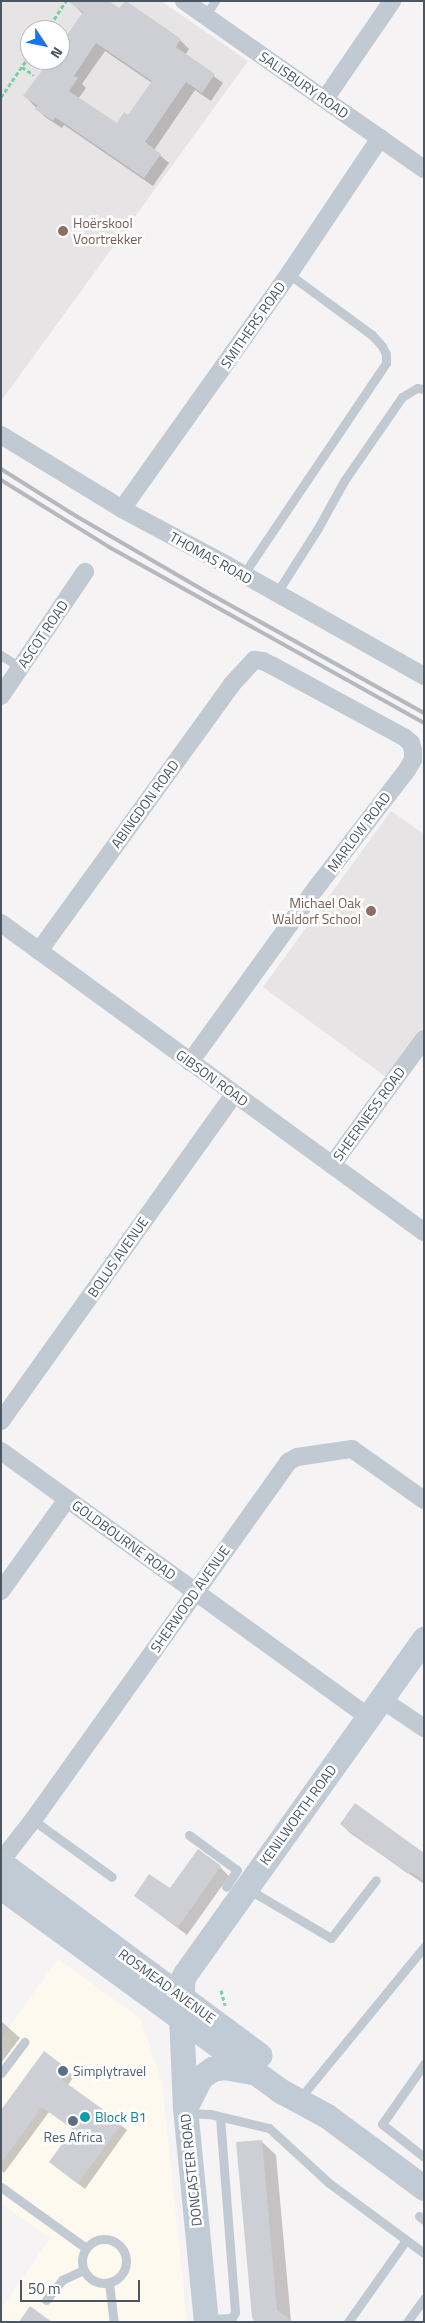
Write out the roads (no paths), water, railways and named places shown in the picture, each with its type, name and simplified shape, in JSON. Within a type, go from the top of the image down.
[{"type":"main road","name":"KENILWORTH ROAD","points":[[180,2006],[185,1974],[239,1883],[375,1708],[424,1639]]},
{"type":"main road","name":"ROSMEAD AVENUE","points":[[1,1862],[180,2006],[257,2073],[281,2091],[327,2116],[421,2181]]},
{"type":"main road","name":"ROSMEAD AVENUE","points":[[1,1887],[291,2078],[327,2116]]},
{"type":"main road","name":"DONCASTER ROAD","points":[[180,2006],[185,2111],[206,2320]]},
{"type":"main road","points":[[185,2111],[201,2077],[212,2069],[224,2067],[257,2073]]},
{"type":"street","name":"SALISBURY ROAD","points":[[184,1],[424,169]]},
{"type":"street","points":[[325,99],[392,1]]},
{"type":"street","name":"SMITHERS ROAD","points":[[122,509],[289,274],[380,138]]},
{"type":"street","name":"THOMAS ROAD","points":[[1,435],[122,509],[276,594],[421,670]]},
{"type":"street","name":"ASCOT ROAD","points":[[1,696],[85,572]]},
{"type":"street","name":"ABINGDON ROAD","points":[[39,951],[232,684],[254,660]]},
{"type":"street","name":"MARLOW ROAD","points":[[190,1062],[413,760],[411,743],[404,737],[273,666],[263,661],[254,660]]},
{"type":"street","name":"GIBSON ROAD","points":[[1,923],[424,1232]]},
{"type":"street","name":"SHEERNESS ROAD","points":[[332,1165],[424,1040]]},
{"type":"street","name":"BOLUS AVENUE","points":[[1,1421],[234,1094]]},
{"type":"street","name":"SHERWOOD AVENUE","points":[[1,1862],[33,1820],[285,1466],[297,1457],[352,1450],[424,1500]]},
{"type":"street","name":"GOLDBOURNE ROAD","points":[[1,1451],[195,1591],[375,1708],[424,1728]]},
{"type":"street","points":[[1,1591],[67,1499]]},
{"type":"lane","points":[[205,16],[215,1]]},
{"type":"lane","points":[[243,575],[386,363],[386,354],[382,346],[372,336],[289,274]]},
{"type":"lane","points":[[276,594],[318,528],[344,481],[402,397],[417,388],[424,389]]},
{"type":"lane","points":[[1,655],[21,668]]},
{"type":"lane","points":[[33,1820],[112,1877]]},
{"type":"lane","points":[[189,1836],[235,1868],[239,1883],[331,1938],[376,1880]]},
{"type":"lane","points":[[305,2092],[424,1947]]},
{"type":"lane","points":[[1,2073],[24,2042]]},
{"type":"lane","points":[[424,2064],[382,2124],[424,2157]]},
{"type":"lane","points":[[185,2111],[210,2114],[220,2118],[269,2128],[329,2182],[424,2253]]},
{"type":"lane","points":[[206,2320],[232,2318],[235,2312],[220,2118]]},
{"type":"lane","points":[[1,2187],[86,2248]]},
{"type":"lane","points":[[106,2239],[113,2240],[126,2256],[125,2270],[121,2276],[108,2283],[94,2281],[83,2270],[82,2255],[91,2243],[106,2239]]},
{"type":"lane","points":[[348,2322],[406,2240]]},
{"type":"lane","points":[[46,2300],[62,2280],[83,2270]]},
{"type":"lane","points":[[108,2283],[114,2322]]},
{"type":"lane","points":[[407,2322],[424,2299]]},
{"type":"railway","points":[[1,469],[76,516],[212,595],[424,713]]},
{"type":"railway","points":[[1,480],[109,547],[424,723]]},
{"type":"place","name":"Hoërskool Voortrekker","points":[[63,231]]},
{"type":"place","name":"Michael Oak Waldorf School","points":[[371,911]]},
{"type":"place","name":"Simplytravel","points":[[63,2071]]},
{"type":"place","name":"Block B1","points":[[85,2117]]},
{"type":"place","name":"Res Africa","points":[[73,2121]]}]
